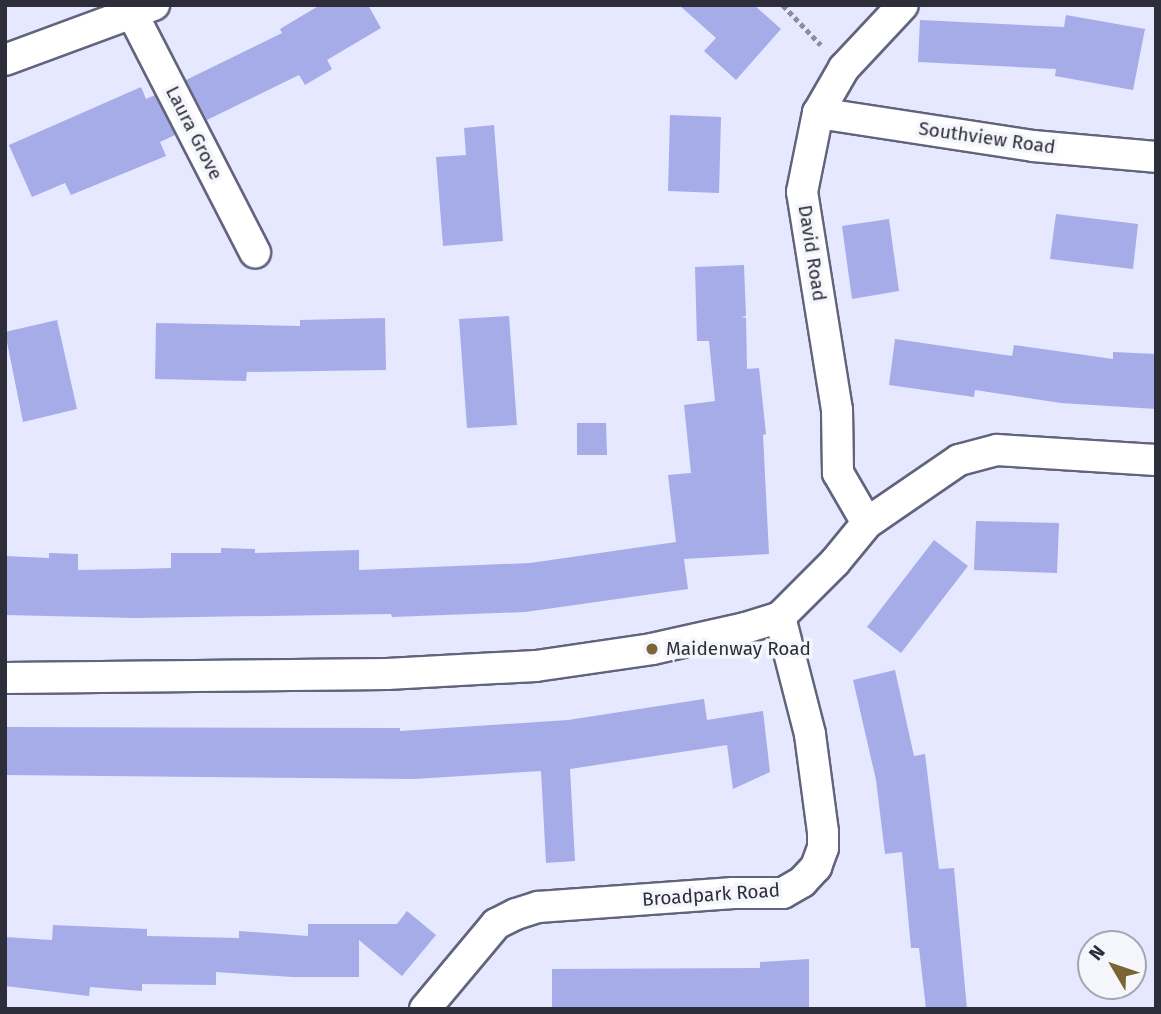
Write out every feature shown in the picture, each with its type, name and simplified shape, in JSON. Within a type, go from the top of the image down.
[{"type":"street","name":"David Road","points":[[867,523],[838,473],[837,410],[802,191],[818,113],[844,68],[903,5]]},
{"type":"street","name":"Laura Grove","points":[[5,60],[144,10],[255,252]]},
{"type":"street","name":"Southview Road","points":[[818,113],[1033,146],[1156,157]]},
{"type":"street","points":[[5,678],[387,674],[536,666],[652,649],[746,628],[780,617],[835,562],[867,523],[959,460],[997,450],[1156,460]]},
{"type":"street","name":"Broadpark Road","points":[[425,1009],[496,924],[516,914],[538,907],[733,893],[783,893],[802,882],[816,867],[823,848],[823,832],[810,734],[780,617]]},
{"type":"path","points":[[783,5],[844,68]]},
{"type":"building","points":[[320,5],[368,5],[381,28],[327,60],[332,69],[305,85],[299,75],[207,120],[186,80],[282,33],[280,29]]},
{"type":"building","points":[[679,5],[754,5],[781,29],[736,80],[704,51],[716,38]]},
{"type":"building","points":[[1066,15],[1145,29],[1133,90],[1055,76],[1056,69],[918,62],[920,20],[1064,27]]},
{"type":"building","points":[[141,87],[146,99],[155,95],[175,135],[160,142],[166,156],[71,195],[65,183],[32,197],[9,145]]},
{"type":"building","points":[[670,115],[721,117],[719,193],[668,191]]},
{"type":"building","points":[[494,125],[503,241],[443,246],[436,157],[466,155],[464,128]]},
{"type":"building","points":[[1056,214],[1138,224],[1133,269],[1050,259]]},
{"type":"building","points":[[889,219],[899,291],[852,299],[842,226]]},
{"type":"building","points":[[744,265],[746,316],[741,317],[746,318],[747,369],[759,368],[766,434],[763,435],[769,554],[684,559],[688,589],[525,612],[392,617],[391,614],[135,618],[5,615],[5,556],[49,558],[49,553],[78,554],[78,570],[171,568],[171,553],[221,553],[221,548],[255,549],[255,553],[359,550],[359,570],[530,563],[676,542],[668,475],[691,473],[684,405],[715,401],[709,341],[697,341],[695,267]]},
{"type":"building","points":[[509,316],[517,425],[467,428],[459,319]]},
{"type":"building","points":[[385,318],[386,370],[247,372],[246,381],[155,379],[156,323],[300,326],[300,320]]},
{"type":"building","points":[[57,320],[77,409],[23,422],[5,332]]},
{"type":"building","points":[[895,339],[1012,356],[1014,345],[1113,359],[1113,352],[1156,354],[1156,409],[1061,403],[975,390],[974,397],[889,385]]},
{"type":"building","points":[[577,423],[606,423],[607,455],[577,455]]},
{"type":"building","points":[[976,521],[1059,523],[1057,573],[974,570]]},
{"type":"building","points":[[934,540],[968,566],[901,653],[867,627]]},
{"type":"building","points":[[895,670],[914,756],[925,754],[939,869],[954,868],[967,1009],[926,1009],[919,948],[911,948],[902,852],[885,854],[876,780],[853,680]]},
{"type":"building","points":[[704,699],[707,720],[763,711],[770,772],[733,789],[727,745],[570,769],[575,861],[546,863],[541,771],[414,779],[5,775],[5,727],[400,728],[400,731],[568,720]]},
{"type":"building","points":[[407,911],[436,935],[402,976],[359,940],[359,977],[292,977],[216,972],[216,985],[142,984],[142,991],[90,987],[89,996],[5,986],[5,937],[52,940],[53,925],[147,929],[147,936],[239,938],[239,931],[308,936],[308,924],[397,924]]},
{"type":"building","points":[[809,959],[809,1009],[552,1009],[552,969],[760,968],[760,962]]},
{"type":"place","name":"Maidenway Road","points":[[652,649]]}]
